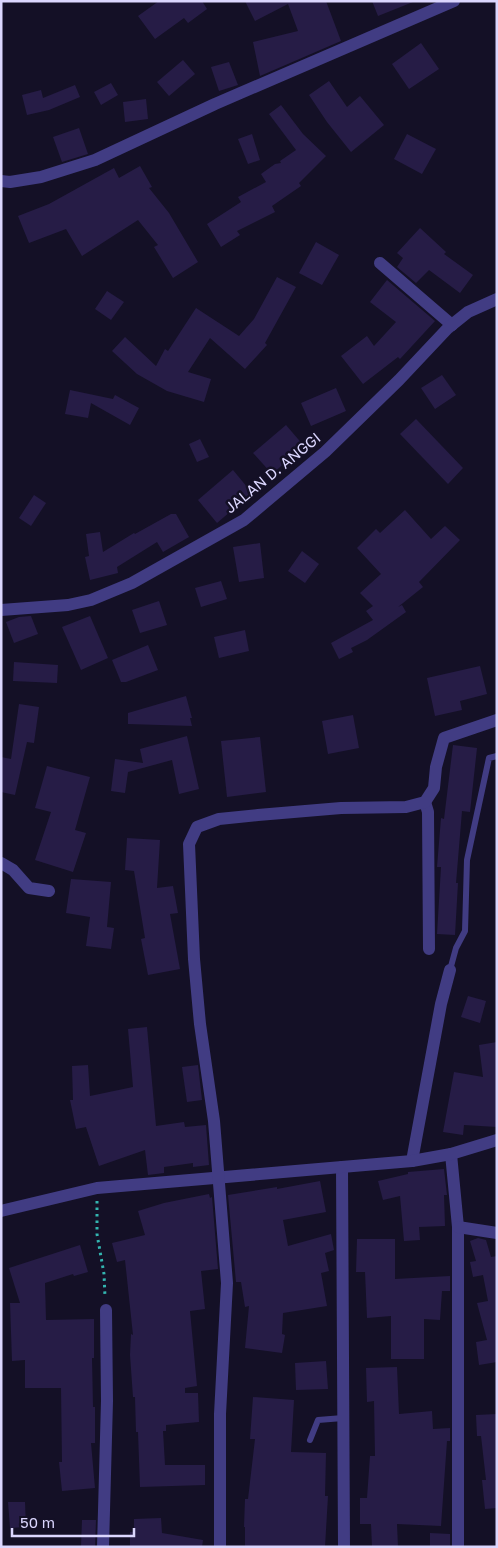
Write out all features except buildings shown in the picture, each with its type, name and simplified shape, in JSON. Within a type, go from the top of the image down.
[{"type":"street","points":[[1,181],[10,182],[41,177],[95,160],[215,104],[454,1]]},
{"type":"street","points":[[380,263],[452,325]]},
{"type":"street","name":"JALAN D. ANGGI","points":[[1,610],[68,605],[91,600],[132,583],[244,520],[325,452],[452,325],[468,312],[497,299]]},
{"type":"street","points":[[220,1547],[220,1414],[227,1283],[220,1177],[200,1024],[194,959],[189,844],[197,827],[219,819],[341,808],[406,807],[425,802],[434,788],[436,767],[444,738],[497,720]]},
{"type":"street","points":[[425,802],[428,812],[429,949]]},
{"type":"street","points":[[1,863],[12,870],[29,888],[50,891]]},
{"type":"street","points":[[412,1160],[441,1004],[450,970]]},
{"type":"street","points":[[1,1211],[97,1188],[412,1160],[451,1154],[497,1140]]},
{"type":"street","points":[[451,1154],[458,1227],[458,1547]]},
{"type":"street","points":[[342,1167],[344,1547]]},
{"type":"street","points":[[458,1227],[497,1233]]},
{"type":"street","points":[[103,1547],[107,1401],[106,1310]]},
{"type":"lane","points":[[450,970],[456,948],[465,931],[467,860],[489,758],[497,756]]},
{"type":"lane","points":[[310,1440],[318,1420],[343,1418]]},
{"type":"path","points":[[97,1188],[97,1234],[104,1274],[106,1310]]}]
